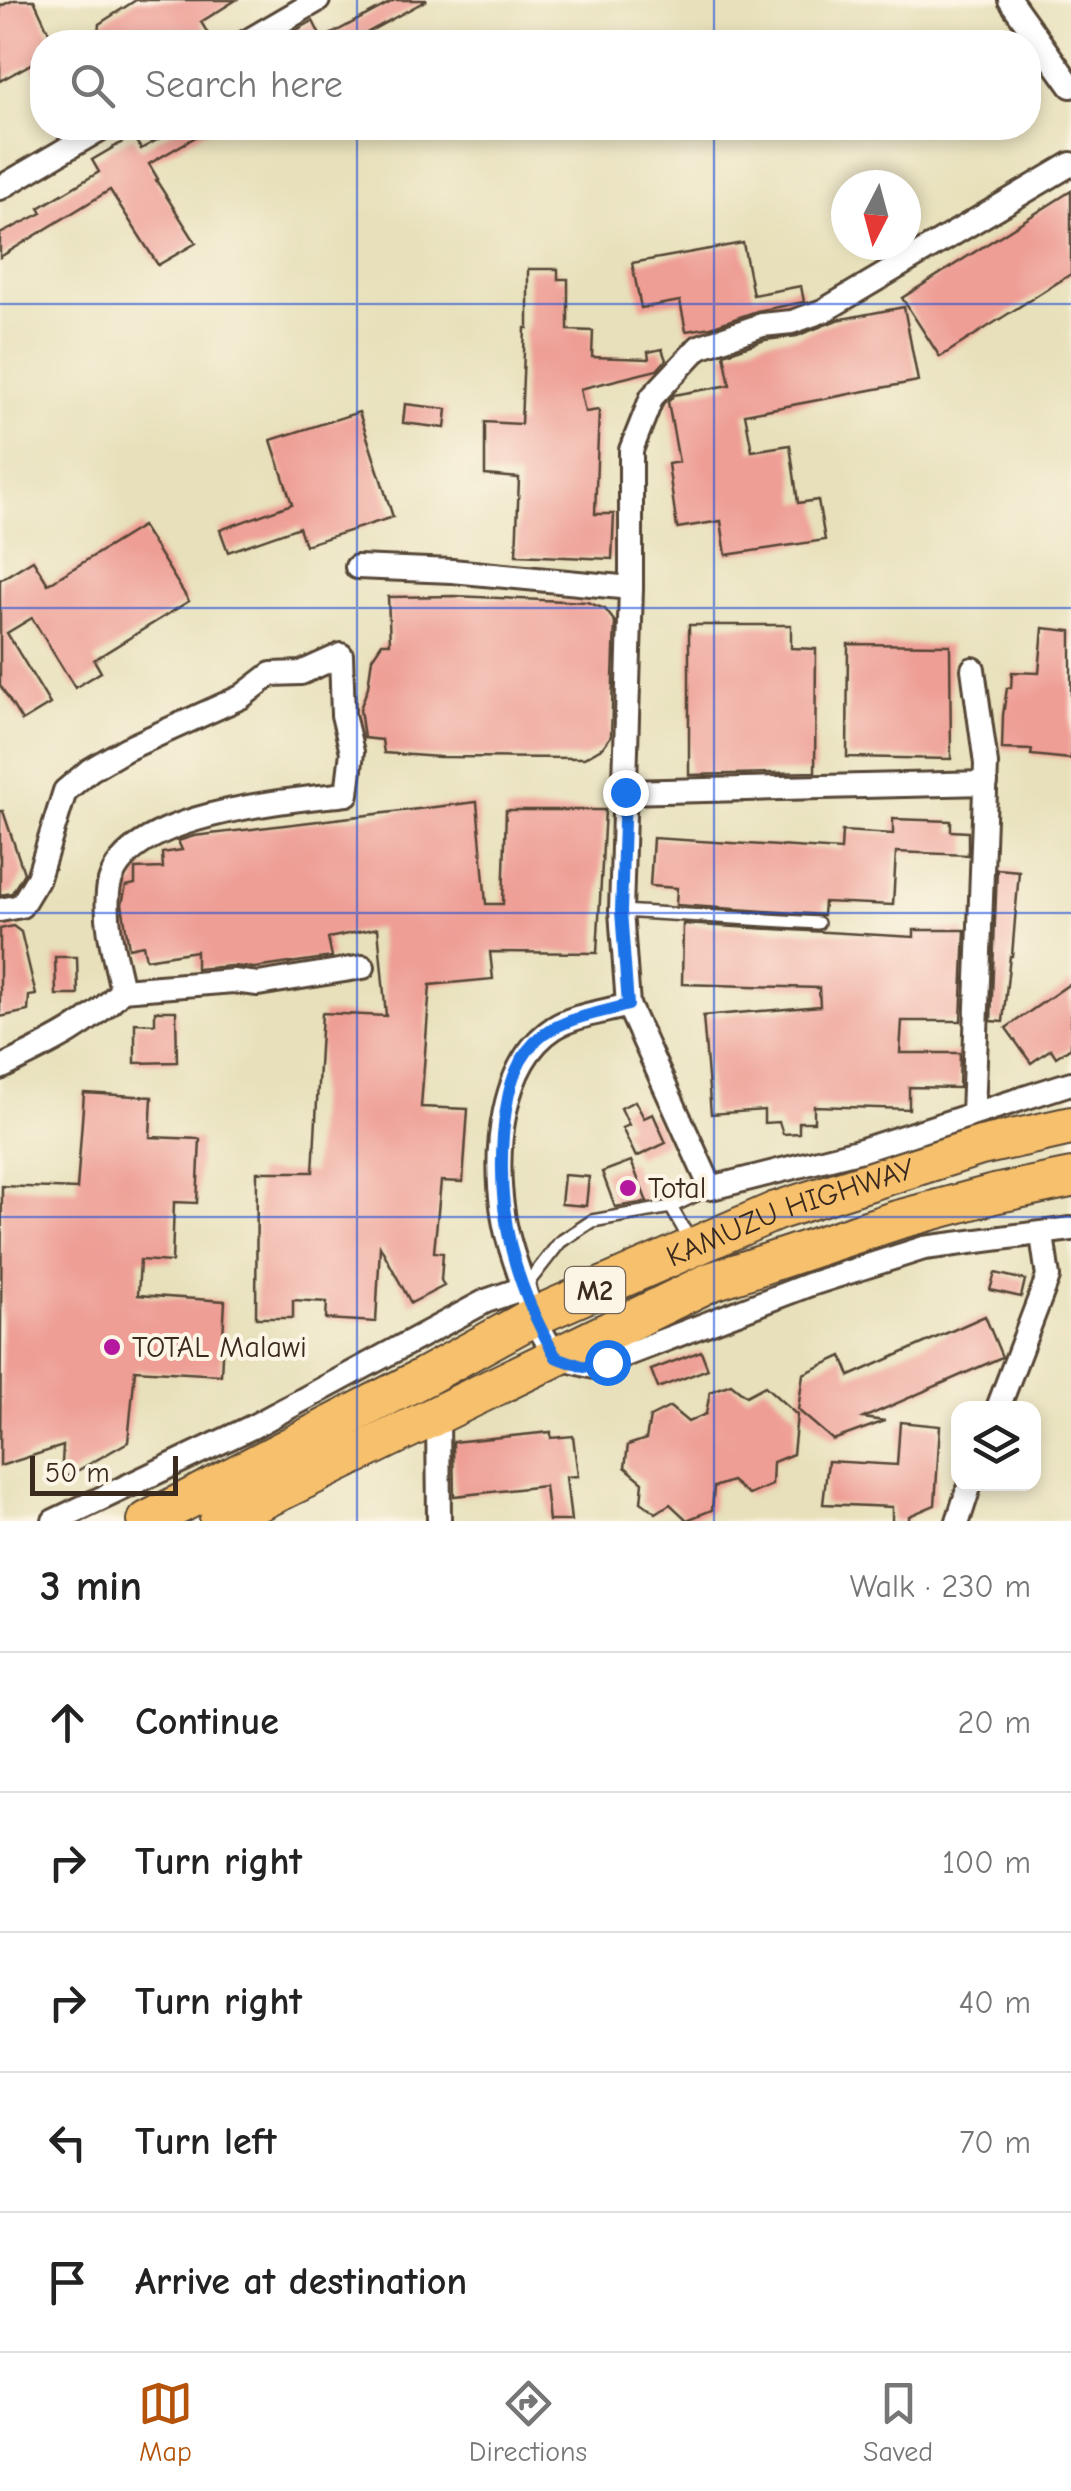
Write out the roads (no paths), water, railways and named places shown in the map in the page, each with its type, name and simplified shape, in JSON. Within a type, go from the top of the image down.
[{"type":"highway","name":"KAMUZU HIGHWAY","points":[[146,1521],[406,1386],[528,1302],[693,1247],[776,1211],[880,1176],[980,1146],[1071,1126]]},
{"type":"highway","name":"KAMUZU HIGHWAY","points":[[219,1521],[710,1282],[897,1220],[1071,1178]]},
{"type":"street","points":[[267,30],[318,0]]},
{"type":"street","points":[[1010,0],[1033,30]]},
{"type":"street","points":[[1041,40],[1068,75]]},
{"type":"street","points":[[0,188],[82,140]]},
{"type":"street","points":[[1071,164],[823,311],[792,322],[762,325],[700,347],[652,396],[631,450],[621,911],[628,1005],[710,1188],[862,1150],[1071,1083]]},
{"type":"street","points":[[357,567],[452,571],[631,588]]},
{"type":"street","points":[[0,910],[22,906],[38,878],[65,791],[90,770],[126,748],[241,696],[271,674],[301,673],[341,655],[343,715],[352,752],[348,794],[290,800],[206,817],[163,829],[125,853],[108,888],[110,942],[122,990]]},
{"type":"street","points":[[973,669],[986,764],[973,1114]]},
{"type":"street","points":[[625,792],[986,783]]},
{"type":"street","points":[[0,1068],[70,1034],[106,1008],[122,990],[233,981],[258,984],[363,967]]},
{"type":"street","points":[[628,1005],[558,1024],[536,1040],[520,1062],[506,1102],[500,1191],[505,1225],[528,1302],[556,1357],[594,1367],[808,1286],[924,1248],[1071,1229]]},
{"type":"street","points":[[1001,1401],[1048,1277],[1042,1235]]},
{"type":"street","points":[[54,1521],[252,1427],[486,1301],[528,1302]]},
{"type":"street","points":[[438,1416],[439,1521]]},
{"type":"street","points":[[958,1521],[968,1491]]},
{"type":"lane","points":[[621,911],[818,923]]},
{"type":"lane","points":[[528,1302],[560,1242],[574,1231],[604,1218],[671,1207],[710,1188]]},
{"type":"lane","points":[[671,1207],[693,1247]]},
{"type":"place","name":"Total","points":[[628,1188]]},
{"type":"place","name":"TOTAL Malawi","points":[[112,1347]]}]
